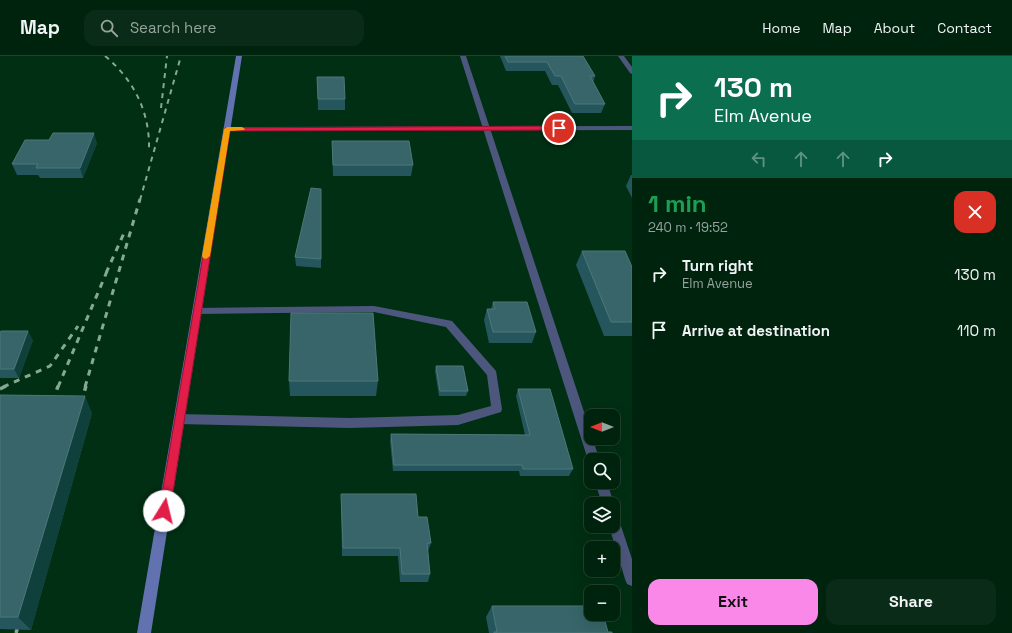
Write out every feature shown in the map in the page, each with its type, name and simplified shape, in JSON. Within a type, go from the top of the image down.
[{"type":"main road","points":[[144,633],[239,56]]},
{"type":"street","points":[[463,56],[592,453]]},
{"type":"street","points":[[621,56],[632,72]]},
{"type":"street","points":[[227,129],[632,128]]},
{"type":"street","points":[[179,419],[358,423],[458,420],[497,409],[492,374],[449,324],[374,309],[197,311]]},
{"type":"street","points":[[617,533],[632,579]]},
{"type":"building","points":[[505,56],[583,56],[595,76],[590,76],[605,104],[575,104],[561,76],[555,76],[547,62],[508,62]]},
{"type":"building","points":[[317,77],[344,77],[345,99],[318,99]]},
{"type":"building","points":[[53,133],[94,133],[80,168],[36,168],[38,164],[12,164],[25,140],[49,140]]},
{"type":"building","points":[[332,141],[409,141],[413,165],[333,165]]},
{"type":"building","points":[[311,188],[321,189],[321,259],[295,257]]},
{"type":"building","points":[[582,251],[625,251],[632,267],[632,322],[611,322]]},
{"type":"building","points":[[493,302],[527,302],[536,332],[493,332],[487,309],[495,309]]},
{"type":"building","points":[[291,313],[373,313],[378,381],[289,381]]},
{"type":"building","points":[[1,331],[28,331],[14,369],[0,369]]},
{"type":"building","points":[[436,366],[463,366],[468,391],[440,391]]},
{"type":"building","points":[[518,389],[550,389],[573,469],[523,469],[522,465],[394,465],[391,434],[530,435]]},
{"type":"building","points":[[0,395],[85,396],[18,617],[0,617]]},
{"type":"building","points":[[341,494],[416,494],[418,517],[427,517],[431,543],[427,543],[430,574],[402,574],[400,548],[343,548]]},
{"type":"building","points":[[492,606],[584,606],[584,621],[605,621],[608,632],[612,633],[494,633],[497,632]]},
{"type":"railway","points":[[105,56],[124,75],[138,98],[147,123],[149,150]]},
{"type":"railway","points":[[161,108],[167,56]]},
{"type":"railway","points":[[140,200],[181,56]]},
{"type":"railway","points":[[85,387],[140,199]]},
{"type":"railway","points":[[106,273],[125,231]]},
{"type":"railway","points":[[58,387],[108,269]]},
{"type":"railway","points":[[3,387],[50,366],[78,326]]},
{"type":"railway","points":[[0,389],[6,386]]},
{"type":"railway","points":[[52,405],[58,386]]},
{"type":"railway","points":[[80,406],[86,386]]},
{"type":"railway","points":[[16,633],[20,619]]},
{"type":"slow traffic","points":[[206,256],[227,129],[242,129]]},
{"type":"route","points":[[164,511],[227,129],[559,128]]}]
